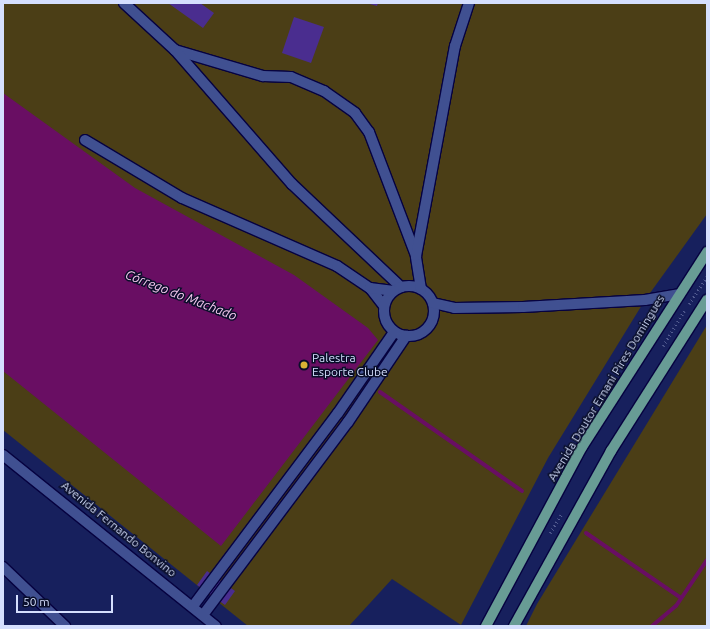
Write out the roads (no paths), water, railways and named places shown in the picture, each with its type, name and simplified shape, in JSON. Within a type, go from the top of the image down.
[{"type":"main road","name":"Avenida Doutor Ernani Pires Domingues","points":[[486,626],[582,447],[678,294],[707,252]]},
{"type":"main road","points":[[514,626],[611,451],[707,300]]},
{"type":"street","points":[[124,3],[174,50],[292,184],[401,288]]},
{"type":"street","points":[[85,140],[182,198],[304,249],[370,288],[384,306],[386,323],[394,332],[406,336],[426,331],[434,315],[433,303],[421,289],[417,274],[416,256],[455,46],[469,3]]},
{"type":"street","points":[[174,50],[263,76],[291,77],[324,92],[354,113],[369,132],[416,256]]},
{"type":"street","points":[[384,306],[417,274]]},
{"type":"street","points":[[370,288],[421,289]]},
{"type":"street","points":[[433,303],[454,308],[581,304],[678,294]]},
{"type":"street","points":[[434,315],[454,308]]},
{"type":"street","points":[[193,606],[338,412],[394,332]]},
{"type":"street","points":[[203,615],[348,422],[406,336]]},
{"type":"street","name":"Avenida Fernando Bonvino","points":[[3,455],[216,626]]},
{"type":"street","points":[[3,567],[65,626]]},
{"type":"water","points":[[3,93],[135,188],[294,275],[368,328],[378,340],[221,546],[3,371]]},
{"type":"waterway","name":"Córrego do Machado","points":[[380,392],[522,491]]},
{"type":"waterway","name":"Córrego do Machado","points":[[586,533],[681,598]]},
{"type":"waterway","name":"Córrego do Machado","points":[[652,626],[676,606],[707,560]]},
{"type":"place","name":"Palestra Esporte Clube","points":[[304,365]]}]
